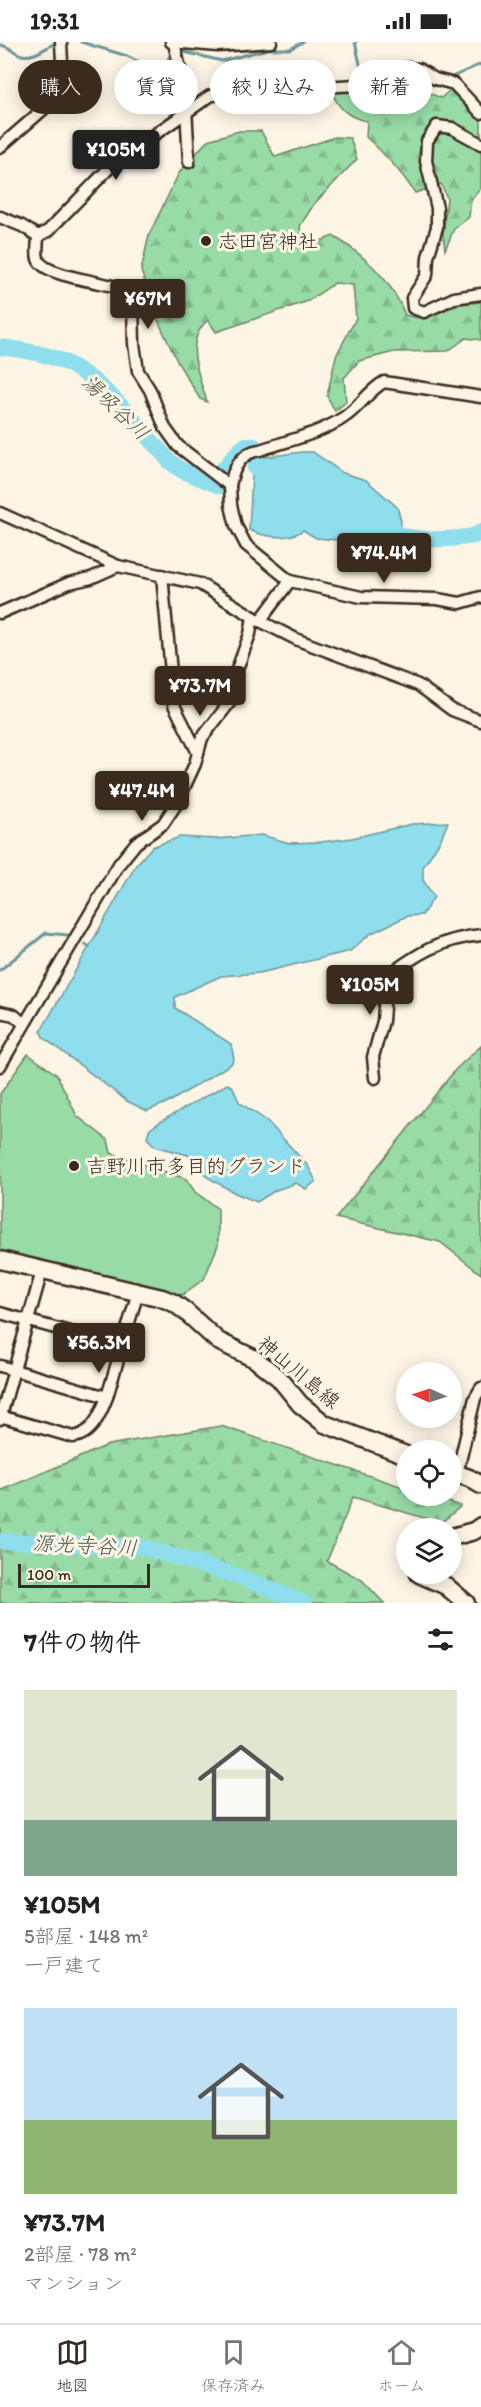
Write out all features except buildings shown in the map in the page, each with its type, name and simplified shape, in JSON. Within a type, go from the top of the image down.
[{"type":"main road","name":"神山川島線","points":[[0,1260],[174,1303],[218,1341],[255,1359],[279,1378],[300,1404],[325,1424],[396,1451]]},
{"type":"main road","points":[[462,1477],[481,1485]]},
{"type":"main road","points":[[462,1534],[481,1526]]},
{"type":"main road","points":[[442,1584],[466,1603]]},
{"type":"street","points":[[179,60],[173,42],[218,46],[271,42]]},
{"type":"street","points":[[0,147],[54,100],[63,83],[61,44]]},
{"type":"street","points":[[198,104],[210,96],[235,90],[256,92],[356,85],[380,79],[405,68],[419,69],[435,79],[454,84],[481,113]]},
{"type":"street","points":[[38,236],[48,231],[115,162],[182,114]]},
{"type":"street","points":[[186,114],[189,162]]},
{"type":"street","points":[[481,144],[452,128],[437,126],[427,141],[426,161],[437,208],[437,227],[428,257],[427,275],[412,298],[413,308],[424,312],[454,298],[481,294]]},
{"type":"street","points":[[0,217],[38,236]]},
{"type":"street","points":[[38,236],[38,259],[42,266],[83,281],[120,286],[129,291],[133,304],[134,344],[138,371],[150,390],[165,428],[178,446],[230,486]]},
{"type":"street","points":[[481,398],[384,382],[376,386],[358,407],[343,419],[326,428],[241,458],[230,486],[236,526],[246,545],[290,581],[361,597],[437,599],[460,603],[481,597]]},
{"type":"street","points":[[0,513],[118,566],[200,584],[257,619],[298,640],[418,685],[452,710],[481,721]]},
{"type":"street","points":[[0,613],[69,583],[91,578],[118,566]]},
{"type":"street","points":[[162,575],[174,705],[198,753]]},
{"type":"street","points":[[0,1066],[119,864],[136,843],[164,824],[189,778],[202,738],[230,702],[236,672],[257,619],[290,581]]},
{"type":"street","points":[[375,1078],[373,1057],[384,1021],[386,977],[426,950],[456,938],[481,935]]},
{"type":"street","points":[[0,1012],[14,1015],[24,1024]]},
{"type":"street","points":[[42,1271],[0,1417],[73,1437],[78,1436],[99,1419],[138,1293]]},
{"type":"street","points":[[0,1313],[121,1346]]},
{"type":"street","points":[[0,1366],[107,1397]]},
{"type":"street","points":[[462,1444],[475,1398],[481,1388]]},
{"type":"green space","points":[[450,90],[481,119],[481,188],[471,200],[469,217],[454,229],[445,250],[443,234],[447,198],[441,184],[415,193],[392,163],[366,137],[367,121],[348,114],[383,114],[385,116],[387,114],[432,114],[432,94],[441,98]]},
{"type":"green space","points":[[348,91],[348,114],[337,103],[336,92]]},
{"type":"green space","points":[[239,131],[261,131],[275,157],[335,137],[350,138],[357,159],[314,204],[300,226],[302,238],[318,242],[333,236],[355,251],[385,280],[405,315],[424,319],[459,304],[481,302],[481,340],[466,338],[448,351],[394,352],[359,361],[344,378],[346,402],[335,411],[327,396],[336,356],[356,318],[353,285],[335,283],[308,301],[216,332],[208,320],[200,328],[196,338],[195,359],[207,402],[200,399],[178,363],[160,325],[141,271],[149,235],[179,173],[208,140]]},
{"type":"green space","points":[[481,1046],[481,1274],[440,1242],[336,1218],[456,1069]]},
{"type":"green space","name":"吉野川市多目的グランド","points":[[28,1054],[57,1075],[77,1116],[108,1140],[111,1153],[186,1179],[195,1192],[218,1209],[218,1245],[204,1279],[182,1295],[0,1252],[0,1094]]},
{"type":"green space","points":[[221,1426],[396,1485],[396,1506],[461,1506],[447,1518],[424,1518],[353,1497],[327,1561],[362,1580],[384,1603],[0,1603],[0,1491],[108,1445]]},
{"type":"water","points":[[313,452],[343,473],[366,480],[397,507],[401,521],[400,541],[387,541],[374,546],[355,545],[346,541],[316,538],[303,530],[291,536],[276,537],[249,530],[253,458],[261,455],[265,457]]},
{"type":"water","points":[[448,822],[440,841],[423,867],[423,880],[434,897],[422,915],[407,916],[370,934],[350,951],[260,973],[221,976],[175,997],[175,1008],[231,1044],[234,1059],[231,1064],[171,1101],[147,1111],[127,1101],[43,1037],[41,1031],[136,865],[152,847],[180,837],[215,839],[262,835],[289,843],[321,842],[352,838],[412,824]]},
{"type":"water","points":[[227,1084],[233,1087],[239,1102],[267,1121],[308,1166],[316,1181],[306,1189],[296,1183],[276,1190],[257,1202],[207,1177],[188,1155],[155,1146],[147,1138],[149,1130],[160,1122]]},
{"type":"waterway","points":[[0,45],[19,54],[27,55],[59,42]]},
{"type":"waterway","points":[[81,42],[127,56],[150,67],[165,65],[171,54]]},
{"type":"waterway","points":[[180,51],[222,61],[268,49],[290,49],[303,42]]},
{"type":"waterway","points":[[355,42],[359,60]]},
{"type":"waterway","points":[[438,74],[452,77],[481,64]]},
{"type":"waterway","name":"湯吸谷川","points":[[0,347],[28,351],[72,366],[100,385],[169,461],[181,470],[220,486]]},
{"type":"waterway","points":[[211,481],[246,445],[254,446],[255,468]]},
{"type":"waterway","name":"湯吸谷川","points":[[380,528],[403,536],[426,539],[462,538],[481,532]]},
{"type":"waterway","points":[[0,970],[46,933],[68,935]]},
{"type":"waterway","points":[[85,944],[89,947]]},
{"type":"waterway","name":"源光寺谷川","points":[[0,1541],[143,1547],[243,1578],[304,1603]]},
{"type":"place","name":"志田宮神社","points":[[206,241]]},
{"type":"place","name":"吉野川市多目的グランド","points":[[74,1166]]}]
